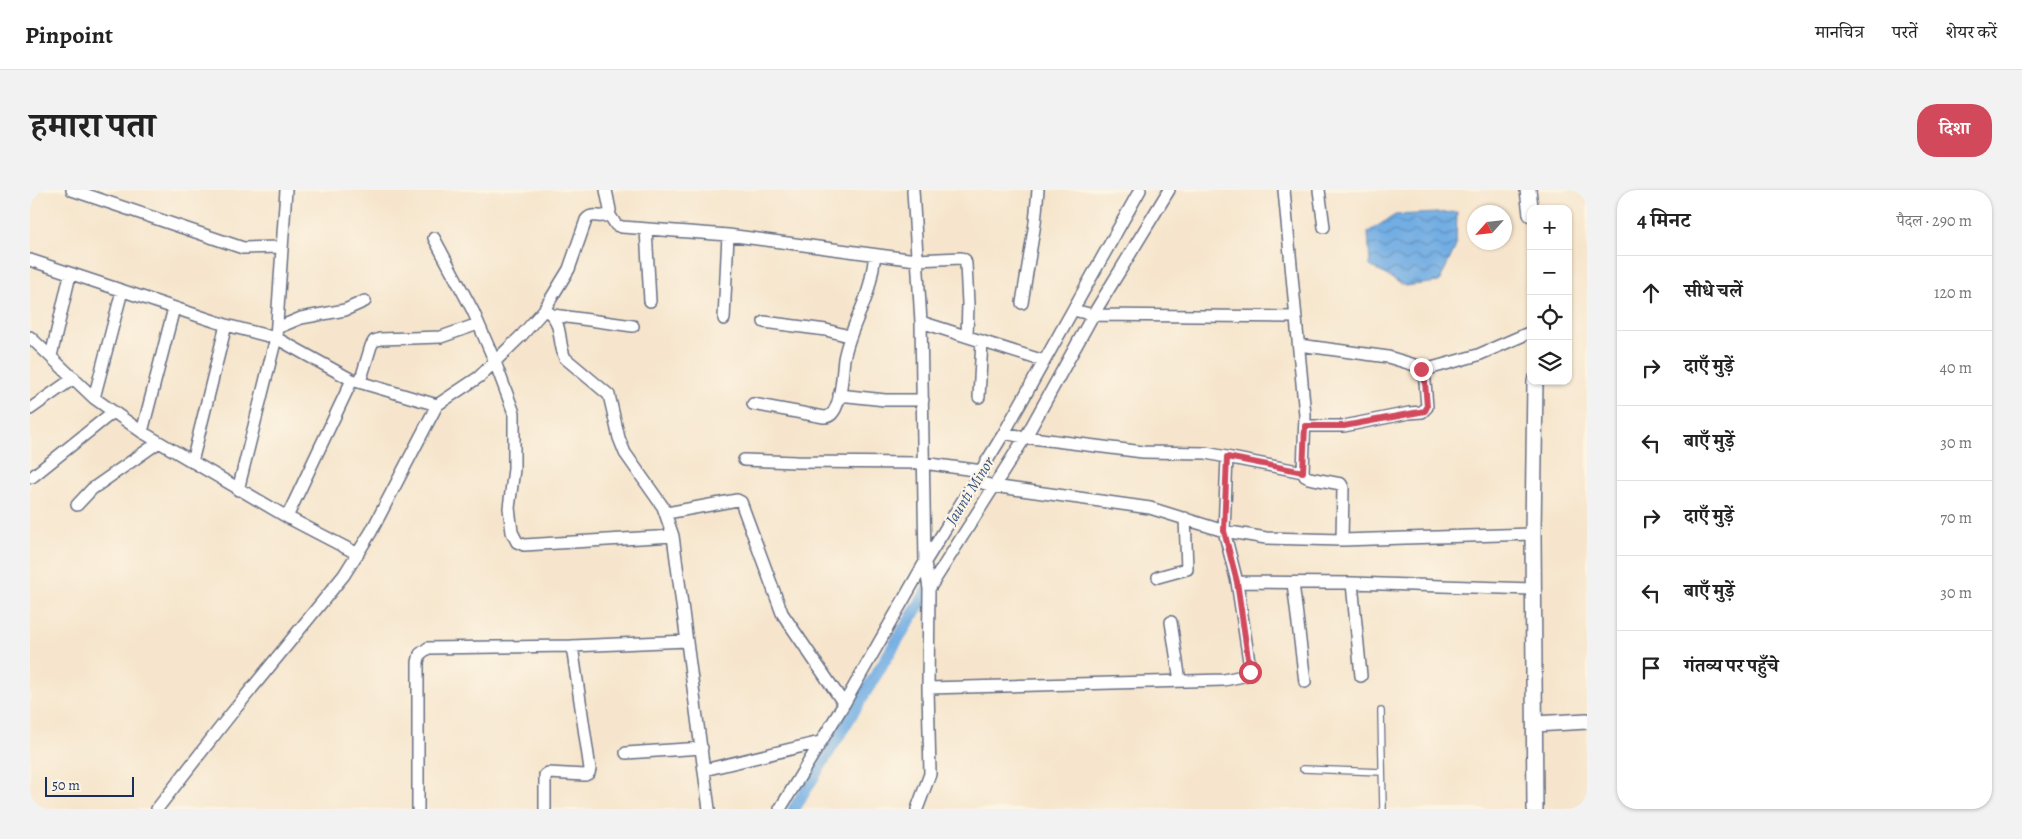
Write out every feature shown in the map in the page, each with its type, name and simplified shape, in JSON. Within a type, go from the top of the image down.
[{"type":"street","points":[[72,190],[244,248],[282,247]]},
{"type":"street","points":[[238,490],[277,333],[286,190]]},
{"type":"street","points":[[606,190],[609,214],[616,225],[728,235],[916,260],[961,258],[965,260],[968,304],[967,336]]},
{"type":"street","points":[[913,190],[916,260],[922,322],[923,463],[926,567],[929,586],[928,688],[930,774],[917,809]]},
{"type":"street","points":[[1022,303],[1035,223],[1038,190]]},
{"type":"street","points":[[780,809],[926,567],[1014,435],[1084,312],[1140,190]]},
{"type":"street","points":[[929,586],[984,481],[1014,435],[1044,361],[1084,312],[1169,190]]},
{"type":"street","points":[[1284,190],[1305,426],[1303,472]]},
{"type":"street","points":[[1319,190],[1324,227]]},
{"type":"street","points":[[1528,190],[1530,205]]},
{"type":"street","points":[[157,809],[227,719],[344,575],[358,554],[437,405],[479,377],[549,312],[569,269],[586,220],[594,215],[603,216],[609,214]]},
{"type":"street","points":[[646,229],[650,301]]},
{"type":"street","points":[[724,319],[728,235]]},
{"type":"street","points":[[434,238],[464,293],[509,398],[515,423],[514,469],[509,508],[512,532],[517,542],[524,545],[673,536]]},
{"type":"street","points":[[753,404],[829,417],[835,412],[849,336],[866,296],[875,255]]},
{"type":"street","points":[[30,260],[226,325],[277,333],[356,381],[437,405]]},
{"type":"street","points":[[50,356],[70,274]]},
{"type":"street","points":[[94,398],[122,291]]},
{"type":"street","points":[[277,333],[301,318],[345,310],[365,301]]},
{"type":"street","points":[[142,432],[174,308]]},
{"type":"street","points":[[549,312],[633,326]]},
{"type":"street","points":[[549,312],[557,321],[562,352],[565,358],[607,392],[611,400],[619,438],[625,453],[667,513],[673,536],[702,748],[708,809]]},
{"type":"street","points":[[1084,312],[1296,317]]},
{"type":"street","points":[[764,322],[826,330],[849,336]]},
{"type":"street","points":[[922,322],[1044,361]]},
{"type":"street","points":[[287,517],[356,381],[374,341],[380,339],[441,337],[478,324]]},
{"type":"street","points":[[192,462],[226,325]]},
{"type":"street","points":[[1299,345],[1388,357],[1424,369],[1438,368],[1478,355],[1527,334]]},
{"type":"street","points":[[30,336],[94,398],[142,432],[238,490],[358,554]]},
{"type":"street","points":[[979,396],[982,341]]},
{"type":"street","points":[[1305,426],[1344,426],[1422,412],[1427,407],[1424,369]]},
{"type":"street","points":[[30,409],[74,378]]},
{"type":"street","points":[[1535,385],[1533,534],[1535,809]]},
{"type":"street","points":[[839,395],[885,400],[922,400]]},
{"type":"street","points":[[32,477],[114,412]]},
{"type":"street","points":[[1014,435],[1135,451],[1206,453],[1303,472],[1308,478],[1341,484],[1343,488],[1342,540]]},
{"type":"street","points":[[77,505],[92,489],[159,442]]},
{"type":"street","points":[[928,688],[1224,680],[1250,674],[1237,582],[1224,531],[1227,457]]},
{"type":"street","points":[[744,460],[923,463],[984,481],[1150,508],[1224,531],[1266,538],[1342,540],[1533,534]]},
{"type":"street","points":[[667,513],[737,500],[741,502],[782,613],[844,704]]},
{"type":"street","points":[[1158,577],[1186,569],[1188,566],[1186,518]]},
{"type":"street","points":[[1237,582],[1352,583],[1534,589]]},
{"type":"street","points":[[1293,583],[1305,682]]},
{"type":"street","points":[[1352,583],[1361,676]]},
{"type":"street","points":[[1171,622],[1180,681]]},
{"type":"street","points":[[418,809],[418,662],[420,654],[428,648],[572,646],[687,641]]},
{"type":"street","points":[[545,809],[545,775],[548,773],[585,775],[589,773],[590,769],[572,646]]},
{"type":"street","points":[[1535,724],[1587,721]]},
{"type":"street","points":[[704,770],[820,742]]},
{"type":"street","points":[[626,753],[702,748]]},
{"type":"lane","points":[[1381,711],[1383,809]]},
{"type":"lane","points":[[1303,769],[1382,772]]},
{"type":"water","points":[[1457,212],[1456,246],[1439,282],[1405,286],[1370,266],[1368,232],[1395,215]]},
{"type":"waterway","name":"Jaunti Minor","points":[[794,809],[931,585]]},
{"type":"route","points":[[1250,672],[1237,582],[1224,531],[1227,457],[1303,472],[1305,426],[1344,426],[1425,411],[1427,407],[1424,369],[1421,369]]}]
